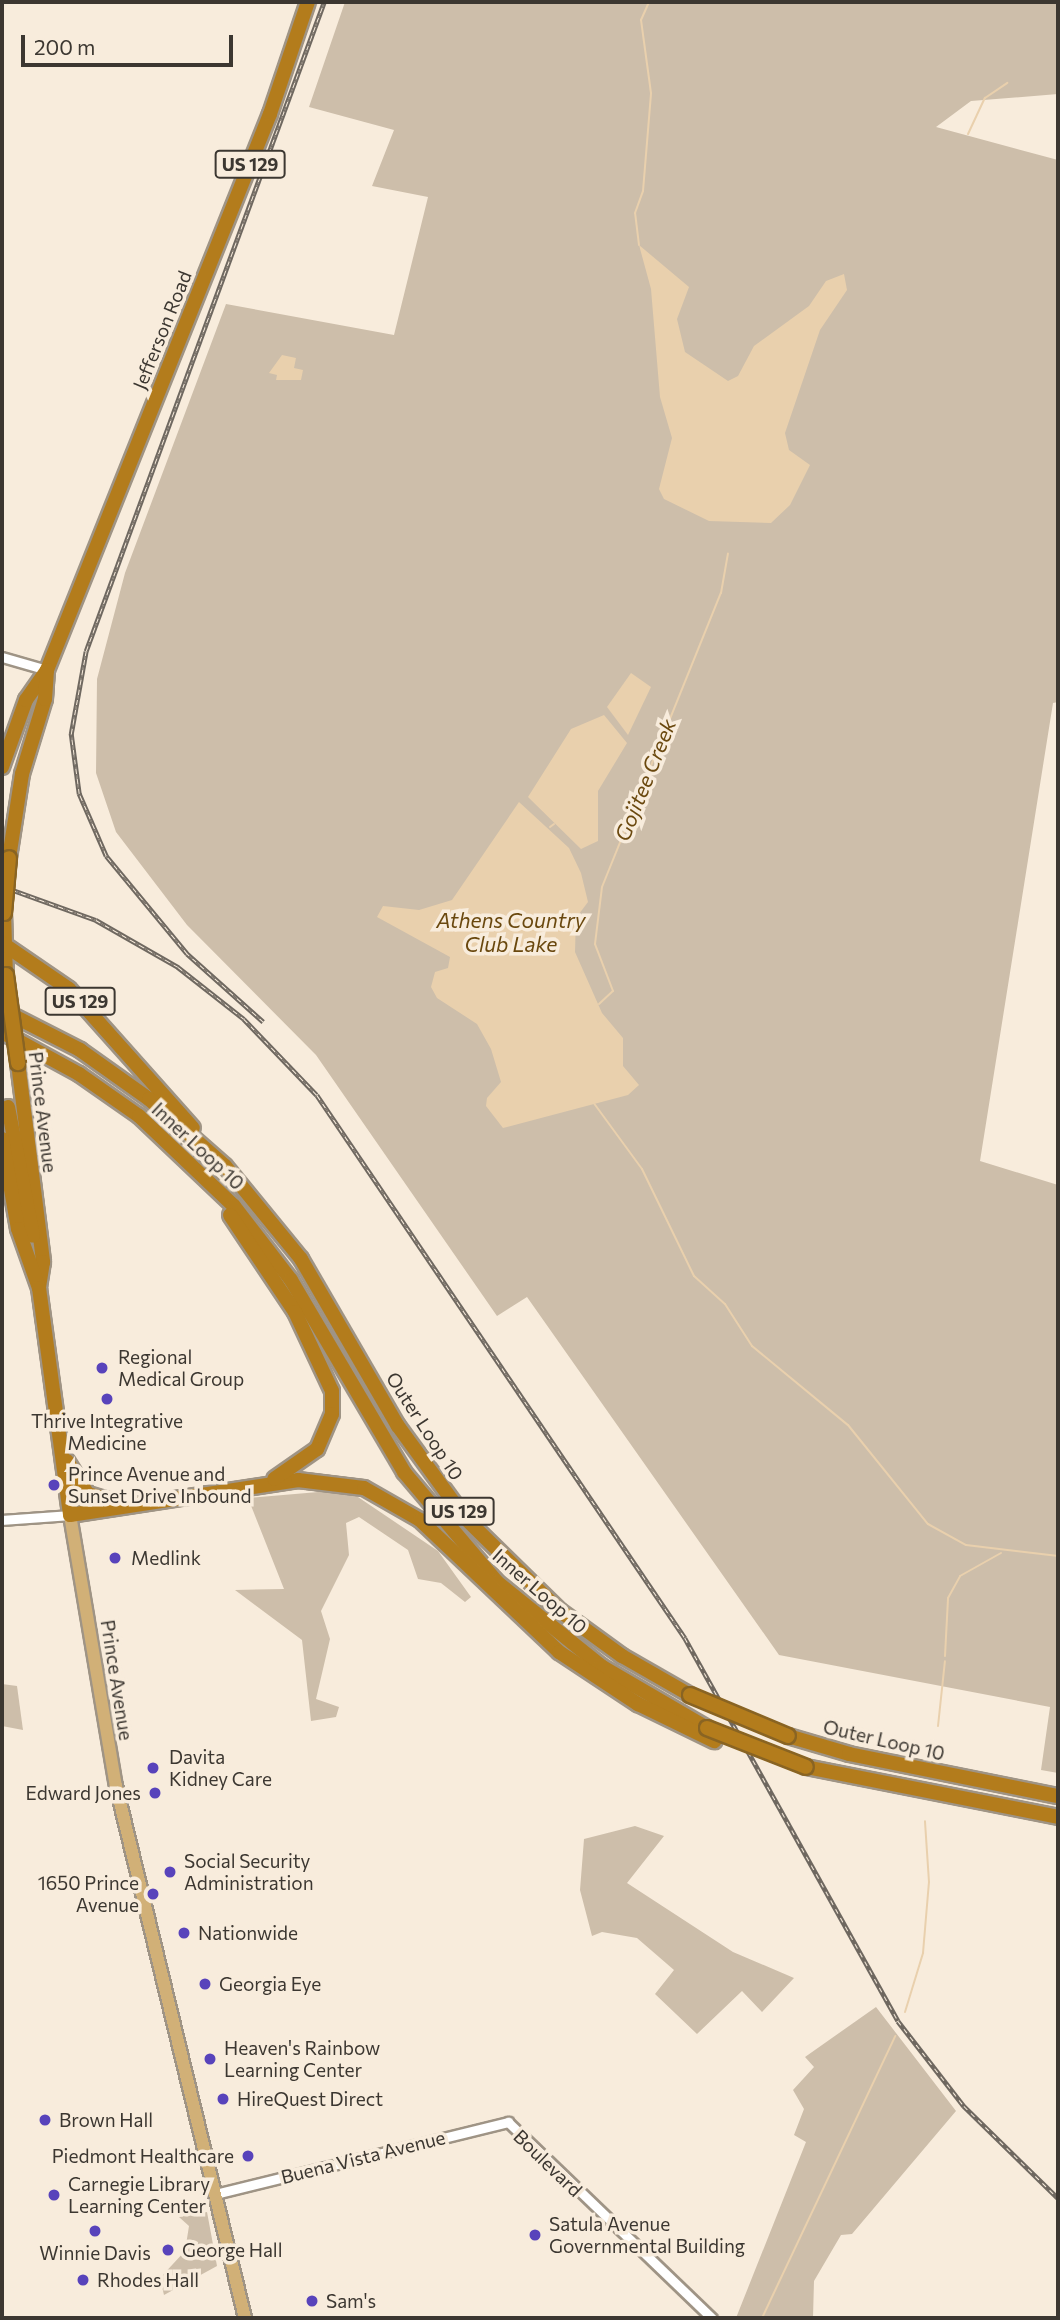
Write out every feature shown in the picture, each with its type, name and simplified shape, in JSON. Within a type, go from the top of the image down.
[{"type":"highway","name":"Jefferson Road","points":[[2,767],[26,700],[47,670],[270,114],[308,2]]},
{"type":"highway","name":"Jefferson Road","points":[[7,1028],[3,943],[9,858],[22,774],[46,699],[47,670]]},
{"type":"highway","name":"US 129","points":[[3,943],[55,977],[92,1013],[225,1166]]},
{"type":"highway","name":"Outer Loop 10","points":[[2,1010],[103,1066],[225,1166],[301,1259],[398,1426],[465,1518],[560,1611],[690,1695],[788,1736],[849,1755],[1058,1796]]},
{"type":"highway","name":"Prince Avenue","points":[[7,1028],[20,1077],[42,1253],[39,1288]]},
{"type":"highway","name":"Inner Loop 10","points":[[7,1028],[90,1081],[169,1141],[234,1206],[281,1266],[404,1472],[466,1550],[575,1648],[711,1734]]},
{"type":"highway","points":[[5,1107],[22,1196],[42,1253]]},
{"type":"highway","name":"Prince Avenue","points":[[2,1139],[18,1229],[39,1288],[71,1515]]},
{"type":"highway","points":[[169,1141],[268,1268],[328,1377],[332,1414],[317,1449],[298,1467],[259,1484]]},
{"type":"highway","points":[[63,1452],[90,1496],[132,1506]]},
{"type":"highway","name":"US 129","points":[[71,1515],[259,1484],[331,1480],[393,1501],[559,1652],[638,1704],[711,1734],[806,1767],[1058,1817]]},
{"type":"main road","points":[[5,1107],[23,1105]]},
{"type":"main road","name":"Prince Avenue","points":[[71,1515],[116,1786],[219,2193],[245,2318]]},
{"type":"street","points":[[2,657],[47,670]]},
{"type":"street","points":[[2,1520],[71,1515]]},
{"type":"street","name":"Buena Vista Avenue","points":[[219,2193],[508,2122]]},
{"type":"street","name":"Boulevard","points":[[508,2122],[712,2318]]},
{"type":"shaded area","points":[[345,2],[1058,2],[1058,94],[971,101],[936,127],[1058,160],[1058,702],[1053,703],[980,1161],[1058,1185],[1058,1773],[1041,1770],[1050,1707],[779,1655],[527,1297],[497,1316],[316,1055],[187,925],[116,832],[96,773],[97,679],[125,573],[226,304],[394,335],[428,197],[372,186],[394,130],[309,107]]},
{"type":"shaded area","points":[[330,1491],[355,1495],[438,1551],[471,1597],[465,1602],[441,1583],[418,1579],[408,1550],[359,1517],[346,1523],[349,1555],[321,1611],[330,1639],[316,1699],[339,1707],[336,1717],[311,1721],[302,1640],[235,1590],[284,1589],[248,1498]]},
{"type":"shaded area","points":[[2,1684],[17,1686],[23,1730],[2,1726]]},
{"type":"shaded area","points":[[635,1826],[664,1836],[627,1883],[733,1952],[794,1978],[762,2012],[742,1991],[697,2034],[655,1994],[674,1970],[637,1938],[602,1932],[592,1936],[580,1890],[584,1839]]},
{"type":"shaded area","points":[[876,2007],[956,2111],[852,2234],[841,2235],[814,2281],[813,2318],[736,2318],[806,2142],[794,2135],[804,2109],[793,2090],[814,2067],[805,2057]]},
{"type":"shaded area","points":[[207,2212],[217,2266],[164,2295],[160,2278],[185,2251],[189,2226],[179,2217]]},
{"type":"water","points":[[639,245],[689,287],[677,319],[685,352],[728,381],[738,376],[754,346],[809,306],[826,281],[844,274],[847,290],[820,330],[785,433],[789,450],[810,465],[790,505],[771,523],[709,521],[664,499],[659,489],[672,438],[660,397],[651,289]]},
{"type":"water","points":[[282,355],[296,358],[294,368],[303,370],[301,380],[276,380],[277,375],[269,373]]},
{"type":"water","points":[[631,673],[651,687],[628,735],[607,707]]},
{"type":"water","points":[[604,715],[627,743],[598,791],[598,841],[581,849],[528,797],[571,729]]},
{"type":"water","name":"Athens Country Club Lake","points":[[519,802],[569,848],[581,873],[588,902],[576,918],[575,952],[602,1013],[623,1038],[623,1066],[639,1085],[628,1095],[503,1128],[486,1106],[487,1098],[501,1082],[491,1049],[477,1024],[437,998],[431,987],[435,972],[448,968],[450,957],[377,917],[383,906],[419,910],[452,900]]},
{"type":"waterway","points":[[639,245],[635,213],[643,191],[651,93],[641,20],[649,2]]},
{"type":"waterway","points":[[968,134],[985,98],[1007,83]]},
{"type":"waterway","name":"Gojitee Creek","points":[[599,1004],[613,991],[595,944],[602,887],[721,593],[728,554]]},
{"type":"waterway","points":[[550,827],[554,824]]},
{"type":"waterway","points":[[593,1102],[642,1169],[694,1276],[725,1304],[752,1346],[848,1425],[928,1524],[966,1545],[1058,1556]]},
{"type":"waterway","points":[[945,1656],[948,1598],[960,1576],[1001,1553]]},
{"type":"waterway","points":[[938,1726],[945,1661]]},
{"type":"waterway","points":[[905,2012],[923,1953],[929,1882],[925,1821]]},
{"type":"waterway","points":[[762,2318],[895,2036]]},
{"type":"railway","points":[[263,1022],[187,954],[106,856],[79,794],[71,734],[86,651],[324,2]]},
{"type":"railway","points":[[2,886],[96,920],[178,967],[244,1019],[317,1095],[685,1638],[898,2021],[964,2106],[1058,2198]]},
{"type":"place","name":"Regional Medical Group","points":[[102,1368]]},
{"type":"place","name":"Thrive Integrative Medicine","points":[[107,1399]]},
{"type":"place","name":"Prince Avenue and Sunset Drive Inbound","points":[[54,1485]]},
{"type":"place","name":"Medlink","points":[[115,1558]]},
{"type":"place","name":"Davita Kidney Care","points":[[153,1768]]},
{"type":"place","name":"Edward Jones","points":[[155,1793]]},
{"type":"place","name":"Social Security Administration","points":[[170,1872]]},
{"type":"place","name":"1650 Prince Avenue","points":[[153,1894]]},
{"type":"place","name":"Nationwide","points":[[184,1933]]},
{"type":"place","name":"Georgia Eye","points":[[205,1984]]},
{"type":"place","name":"Heaven's Rainbow Learning Center","points":[[210,2059]]},
{"type":"place","name":"HireQuest Direct","points":[[223,2099]]},
{"type":"place","name":"Brown Hall","points":[[45,2120]]},
{"type":"place","name":"Piedmont Healthcare","points":[[248,2156]]},
{"type":"place","name":"Carnegie Library Learning Center","points":[[54,2195]]},
{"type":"place","name":"Winnie Davis","points":[[95,2231]]},
{"type":"place","name":"Satula Avenue Governmental Building","points":[[535,2235]]},
{"type":"place","name":"George Hall","points":[[168,2250]]},
{"type":"place","name":"Rhodes Hall","points":[[83,2280]]},
{"type":"place","name":"Sam's","points":[[312,2301]]}]
